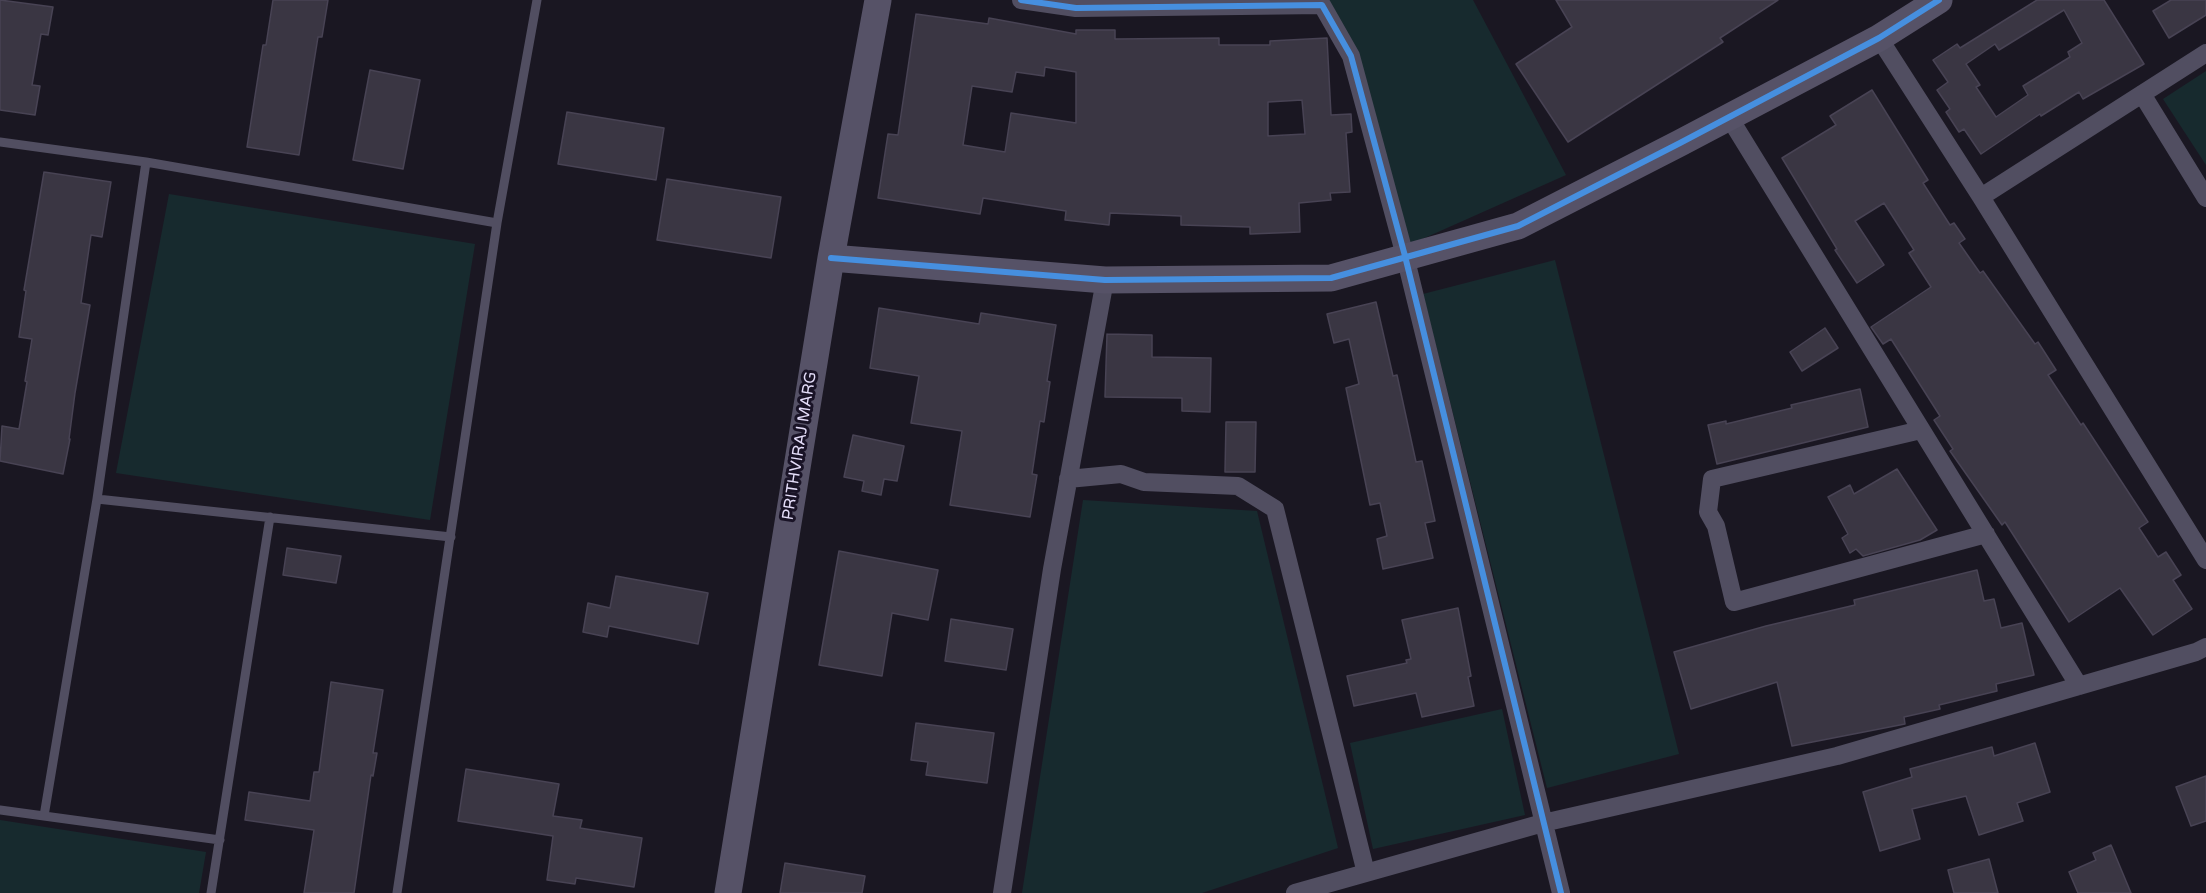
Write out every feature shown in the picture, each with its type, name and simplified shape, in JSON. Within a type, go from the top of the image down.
[{"type":"street","name":"PRITHVIRAJ MARG","points":[[728,893],[831,258],[879,0]]},
{"type":"street","points":[[1021,0],[1076,8],[1124,4],[1322,5],[1351,56],[1405,256],[1560,893]]},
{"type":"street","points":[[831,258],[1105,280],[1331,278],[1518,226],[1879,38],[1940,0]]},
{"type":"street","points":[[1879,38],[1981,197],[2206,560]]},
{"type":"street","points":[[1981,197],[2206,53]]},
{"type":"street","points":[[2142,94],[2206,198]]},
{"type":"street","points":[[1729,117],[2079,686]]},
{"type":"street","points":[[1002,893],[1052,569],[1105,280]]},
{"type":"street","points":[[1921,430],[1712,479],[1708,512],[1716,526],[1734,602],[1986,534]]},
{"type":"street","points":[[1068,479],[1121,474],[1144,482],[1238,486],[1275,509],[1366,873]]},
{"type":"street","points":[[1295,893],[1543,823],[1837,756],[2196,652],[2206,647]]},
{"type":"lane","points":[[397,893],[497,223],[537,0]]},
{"type":"lane","points":[[0,142],[146,162],[497,223]]},
{"type":"lane","points":[[44,816],[97,499],[146,162]]},
{"type":"lane","points":[[97,499],[451,537]]},
{"type":"lane","points":[[211,893],[270,517]]},
{"type":"lane","points":[[0,810],[220,840]]},
{"type":"green space","points":[[1324,0],[1473,0],[1566,175],[1411,244]]},
{"type":"green space","points":[[2206,71],[2206,165],[2163,99]]},
{"type":"green space","points":[[169,194],[475,244],[430,520],[116,473]]},
{"type":"green space","points":[[1555,260],[1679,754],[1547,788],[1423,294]]},
{"type":"green space","points":[[1083,500],[1257,511],[1338,848],[1202,893],[1022,893]]},
{"type":"green space","points":[[1502,709],[1525,815],[1373,849],[1350,743]]},
{"type":"green space","points":[[0,820],[206,852],[199,893],[0,893]]},
{"type":"building","points":[[0,0],[53,7],[48,35],[41,34],[32,85],[40,86],[35,115],[0,110]]},
{"type":"building","points":[[273,0],[328,0],[322,37],[318,37],[299,155],[247,147],[263,45],[266,45]]},
{"type":"building","points":[[1556,0],[1778,0],[1720,38],[1723,42],[1568,142],[1516,64],[1572,27]]},
{"type":"building","points":[[2037,0],[2104,0],[2144,64],[2083,99],[2079,92],[2041,116],[2040,114],[1981,154],[1964,129],[1959,132],[1946,112],[1950,109],[1937,90],[1948,82],[1933,60],[1957,44],[1960,48]],"holes":[[[2064,10],[2082,43],[2068,52],[2070,57],[2023,86],[2028,95],[1996,117],[1976,87],[1980,85],[1966,64],[1995,44],[1999,50]]]},
{"type":"building","points":[[2171,0],[2206,0],[2206,15],[2169,38],[2153,11]]},
{"type":"building","points":[[916,14],[988,24],[989,18],[1076,34],[1076,30],[1115,30],[1115,39],[1219,38],[1219,45],[1270,45],[1270,41],[1327,38],[1331,115],[1351,114],[1352,132],[1346,133],[1350,192],[1330,193],[1331,200],[1299,203],[1300,232],[1250,234],[1250,227],[1181,225],[1181,216],[1110,213],[1109,225],[1065,220],[1066,211],[983,198],[980,214],[878,198],[888,134],[898,135]],"holes":[[[1045,67],[1076,72],[1076,123],[1011,113],[1005,152],[963,145],[972,86],[1012,92],[1016,72],[1044,76]],[[1302,100],[1305,134],[1268,136],[1268,102]]]},
{"type":"building","points":[[370,70],[420,80],[403,169],[353,160]]},
{"type":"building","points":[[1872,90],[1928,180],[1923,183],[1950,225],[1954,223],[1965,239],[1959,243],[1980,273],[1983,271],[2035,344],[2038,342],[2056,370],[2048,375],[2081,425],[2083,423],[2148,522],[2139,528],[2158,557],[2166,552],[2181,575],[2173,580],[2192,609],[2153,635],[2120,588],[2069,622],[2005,522],[2002,525],[1950,451],[1953,449],[1934,420],[1940,416],[1891,339],[1883,344],[1871,327],[1931,287],[1909,253],[1914,250],[1884,203],[1855,221],[1884,265],[1857,283],[1835,250],[1837,249],[1782,158],[1836,125],[1830,116]]},
{"type":"building","points":[[567,112],[664,128],[656,180],[558,164]]},
{"type":"building","points":[[44,172],[111,182],[102,237],[91,235],[81,303],[90,305],[63,474],[0,461],[2,426],[19,429],[27,382],[25,381],[32,339],[19,337],[26,291],[24,290]]},
{"type":"building","points":[[667,179],[781,197],[771,258],[657,240]]},
{"type":"building","points":[[1376,302],[1393,376],[1397,375],[1416,462],[1422,461],[1435,521],[1425,523],[1433,558],[1383,569],[1377,539],[1387,536],[1380,503],[1370,505],[1346,388],[1359,384],[1349,339],[1334,343],[1327,314]]},
{"type":"building","points":[[879,308],[979,324],[981,313],[1056,325],[1047,381],[1050,382],[1044,422],[1040,421],[1032,474],[1037,475],[1030,517],[950,505],[962,431],[911,423],[919,376],[870,368]]},
{"type":"building","points":[[1825,328],[1838,348],[1802,371],[1790,352]]},
{"type":"building","points":[[1107,334],[1152,335],[1152,357],[1211,358],[1210,412],[1182,411],[1182,398],[1105,397]]},
{"type":"building","points":[[1860,389],[1868,427],[1717,464],[1708,425],[1726,421],[1726,424],[1792,408],[1791,405]]},
{"type":"building","points":[[1226,422],[1256,422],[1255,472],[1225,472]]},
{"type":"building","points":[[853,435],[904,446],[897,481],[884,479],[881,495],[862,491],[864,481],[844,477]]},
{"type":"building","points":[[1897,469],[1937,530],[1920,540],[1863,556],[1856,549],[1850,553],[1842,538],[1848,534],[1828,497],[1850,485],[1854,494]]},
{"type":"building","points":[[287,548],[341,556],[336,583],[283,575]]},
{"type":"building","points":[[839,551],[938,570],[928,620],[892,613],[882,676],[819,665]]},
{"type":"building","points":[[1977,570],[1984,601],[1994,599],[2001,628],[2022,623],[2034,675],[1996,684],[1997,691],[1939,705],[1940,709],[1904,717],[1905,724],[1792,746],[1777,682],[1691,709],[1674,652],[1766,626],[1855,605],[1854,600]]},
{"type":"building","points":[[616,576],[708,593],[698,644],[609,626],[607,637],[583,632],[588,603],[610,608]]},
{"type":"building","points":[[1458,608],[1471,676],[1468,677],[1474,706],[1422,717],[1416,693],[1354,706],[1347,676],[1407,663],[1406,660],[1411,659],[1402,620]]},
{"type":"building","points":[[951,619],[1013,629],[1006,670],[945,661]]},
{"type":"building","points":[[331,682],[383,690],[373,753],[377,753],[373,776],[371,775],[354,893],[304,893],[314,830],[245,820],[249,792],[310,801],[314,772],[319,772]]},
{"type":"building","points":[[916,723],[994,733],[987,783],[926,775],[928,762],[911,760]]},
{"type":"building","points":[[2035,743],[2050,792],[2017,803],[2023,821],[1979,835],[1966,796],[1912,809],[1920,839],[1880,851],[1863,792],[1912,777],[1910,769],[1992,747],[1994,756]]},
{"type":"building","points":[[466,769],[559,784],[553,816],[582,820],[580,828],[642,838],[634,887],[576,878],[575,884],[547,880],[553,836],[458,821]]},
{"type":"building","points":[[2206,776],[2206,821],[2191,826],[2176,787]]},
{"type":"building","points":[[2111,845],[2131,893],[2078,893],[2069,872],[2096,860],[2093,853]]},
{"type":"building","points":[[1989,859],[1998,893],[1954,893],[1948,870]]},
{"type":"building","points":[[785,863],[865,876],[862,893],[780,893]]},
{"type":"cycle path","points":[[1021,0],[1076,8],[1322,5],[1351,56],[1405,256],[1561,893]]},
{"type":"cycle path","points":[[831,258],[1105,280],[1331,278],[1518,226],[1879,38],[1939,0]]}]
